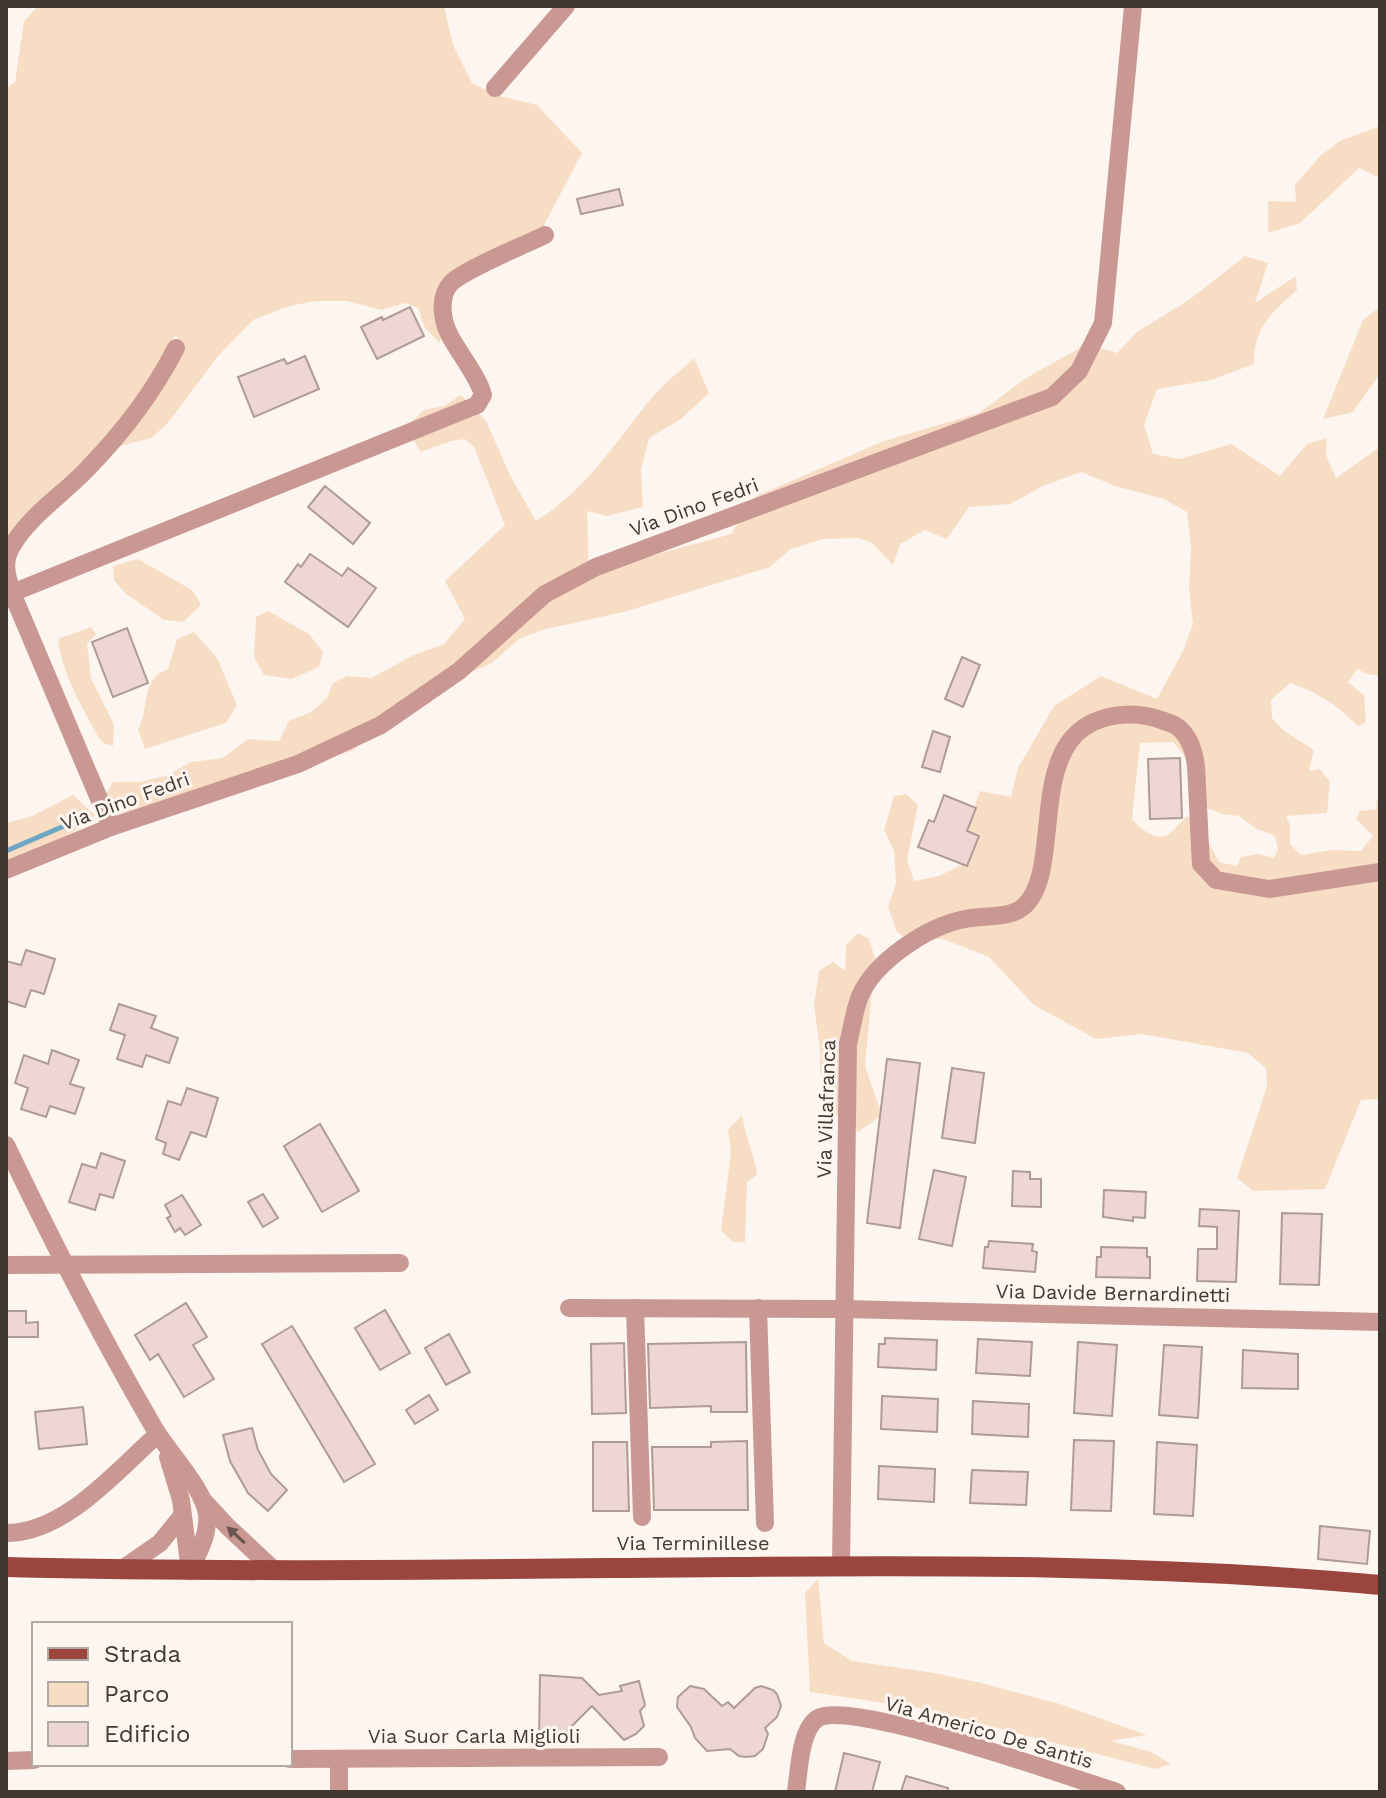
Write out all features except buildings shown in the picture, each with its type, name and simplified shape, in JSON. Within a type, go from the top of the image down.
[{"type":"main road","name":"Via Terminillese","points":[[6,1567],[190,1571],[841,1566],[1151,1569],[1380,1585]]},
{"type":"street","points":[[495,88],[566,6]]},
{"type":"street","name":"Via Dino Fedri","points":[[6,870],[111,827],[298,764],[381,725],[459,671],[545,594],[596,567],[1052,397],[1079,371],[1103,323],[1133,6]]},
{"type":"street","points":[[12,593],[477,405],[483,395],[480,384],[470,373],[448,332],[443,311],[444,295],[451,283],[467,273],[545,235]]},
{"type":"street","points":[[111,827],[12,593],[6,572],[7,558],[12,545],[28,525],[90,467],[117,434],[160,378],[176,348]]},
{"type":"street","name":"Via Villafranca","points":[[841,1566],[848,1044],[860,996],[871,979],[896,952],[926,933],[961,919],[1014,914],[1026,905],[1041,879],[1048,807],[1059,762],[1071,740],[1089,723],[1110,717],[1145,714],[1180,728],[1195,754],[1201,864],[1216,880],[1269,889],[1380,872]]},
{"type":"street","points":[[6,1145],[64,1266],[162,1443],[181,1500],[190,1571]]},
{"type":"street","points":[[6,1265],[400,1263]]},
{"type":"street","name":"Via Davide Bernardinetti","points":[[569,1308],[845,1309],[1380,1322]]},
{"type":"street","points":[[635,1308],[642,1517]]},
{"type":"street","points":[[758,1308],[765,1523]]},
{"type":"street","points":[[162,1443],[182,1467],[207,1512],[205,1538],[190,1571]]},
{"type":"street","points":[[6,1533],[20,1533],[67,1515],[162,1443]]},
{"type":"street","points":[[200,1496],[274,1570]]},
{"type":"street","points":[[121,1570],[160,1543],[181,1517]]},
{"type":"street","name":"Via Americo De Santis","points":[[796,1792],[806,1729],[818,1718],[833,1714],[903,1726],[1117,1792]]},
{"type":"street","name":"Via Suor Carla Miglioli","points":[[292,1759],[659,1757]]},
{"type":"street","points":[[339,1759],[339,1792]]},
{"type":"street","points":[[6,1761],[32,1760]]},
{"type":"green space","points":[[38,6],[444,6],[453,45],[472,83],[496,95],[537,105],[582,153],[543,227],[453,276],[444,331],[439,343],[424,326],[418,308],[405,303],[382,310],[347,301],[316,301],[290,306],[253,320],[219,355],[167,424],[151,438],[116,447],[182,343],[175,335],[149,379],[119,420],[35,506],[6,547],[6,88],[15,82],[24,21]]},
{"type":"green space","points":[[1380,126],[1380,178],[1359,168],[1300,223],[1268,233],[1268,201],[1296,202],[1295,185],[1320,156],[1340,141]]},
{"type":"green space","points":[[1245,256],[1268,263],[1255,303],[1296,276],[1297,290],[1272,314],[1261,331],[1254,364],[1211,380],[1157,389],[1144,425],[1153,454],[1180,459],[1231,444],[1280,476],[1307,444],[1327,438],[1326,455],[1336,478],[1380,447],[1380,676],[1357,669],[1348,682],[1364,695],[1366,722],[1358,726],[1327,700],[1290,683],[1271,700],[1272,718],[1283,730],[1314,750],[1309,771],[1320,769],[1330,782],[1327,813],[1286,816],[1290,825],[1290,844],[1301,855],[1330,850],[1361,851],[1373,836],[1356,819],[1360,811],[1377,809],[1376,800],[1380,799],[1380,1099],[1361,1100],[1325,1189],[1253,1191],[1237,1178],[1267,1086],[1266,1068],[1248,1053],[1142,1034],[1096,1039],[1034,1005],[989,957],[943,939],[907,939],[897,932],[888,907],[896,883],[894,851],[884,830],[894,796],[906,794],[918,805],[907,860],[914,881],[939,876],[965,863],[970,818],[980,791],[1011,797],[1018,768],[1054,706],[1101,676],[1157,699],[1183,651],[1193,624],[1187,512],[1164,499],[1115,486],[1081,472],[1043,486],[1010,504],[969,507],[947,539],[925,530],[900,544],[893,565],[871,542],[857,538],[823,539],[791,549],[770,567],[624,612],[542,630],[519,639],[492,663],[380,717],[354,750],[121,821],[106,794],[113,782],[139,782],[166,776],[191,762],[223,758],[248,739],[279,741],[289,721],[311,712],[327,698],[333,683],[347,676],[371,678],[414,655],[444,644],[465,619],[445,581],[505,525],[474,447],[465,439],[421,452],[406,427],[424,410],[444,406],[461,395],[486,421],[511,477],[536,521],[584,481],[655,394],[694,358],[709,393],[681,419],[649,438],[641,469],[643,507],[607,516],[587,511],[589,573],[731,534],[756,496],[884,441],[979,413],[1026,378],[1087,344],[1117,353],[1137,332],[1189,300]],"holes":[[[1173,742],[1187,759],[1207,808],[1239,816],[1257,829],[1275,836],[1278,849],[1274,858],[1259,854],[1241,857],[1237,866],[1219,862],[1204,833],[1187,816],[1169,834],[1162,836],[1147,832],[1132,819],[1140,743]]]},
{"type":"green space","points":[[1380,307],[1380,374],[1353,412],[1323,419],[1363,320]]},
{"type":"green space","points":[[138,559],[192,590],[201,605],[183,622],[164,620],[125,593],[114,580],[113,566]]},
{"type":"green space","points":[[268,611],[309,634],[323,652],[319,667],[292,679],[264,675],[254,657],[256,617]]},
{"type":"green space","points":[[91,627],[96,634],[87,644],[91,678],[114,725],[113,746],[99,738],[74,690],[60,652],[58,639]]},
{"type":"green space","points":[[194,632],[217,658],[237,705],[226,723],[145,749],[138,730],[149,686],[159,673],[168,669],[177,639]]},
{"type":"green space","points":[[73,795],[95,815],[87,824],[6,869],[6,823],[32,816]]},
{"type":"green space","points":[[858,933],[869,939],[875,958],[865,1066],[882,1115],[858,1132],[832,1111],[820,1071],[814,1005],[819,971],[833,962],[845,971],[846,945]]},
{"type":"green space","points":[[742,1115],[757,1175],[747,1182],[745,1242],[733,1242],[721,1230],[731,1153],[728,1130]]},
{"type":"green space","points":[[818,1579],[824,1643],[852,1661],[935,1673],[1060,1704],[1147,1735],[1111,1741],[1151,1752],[1171,1764],[1155,1769],[919,1708],[810,1692],[805,1593]]},
{"type":"waterway","points":[[6,851],[78,820]]}]
